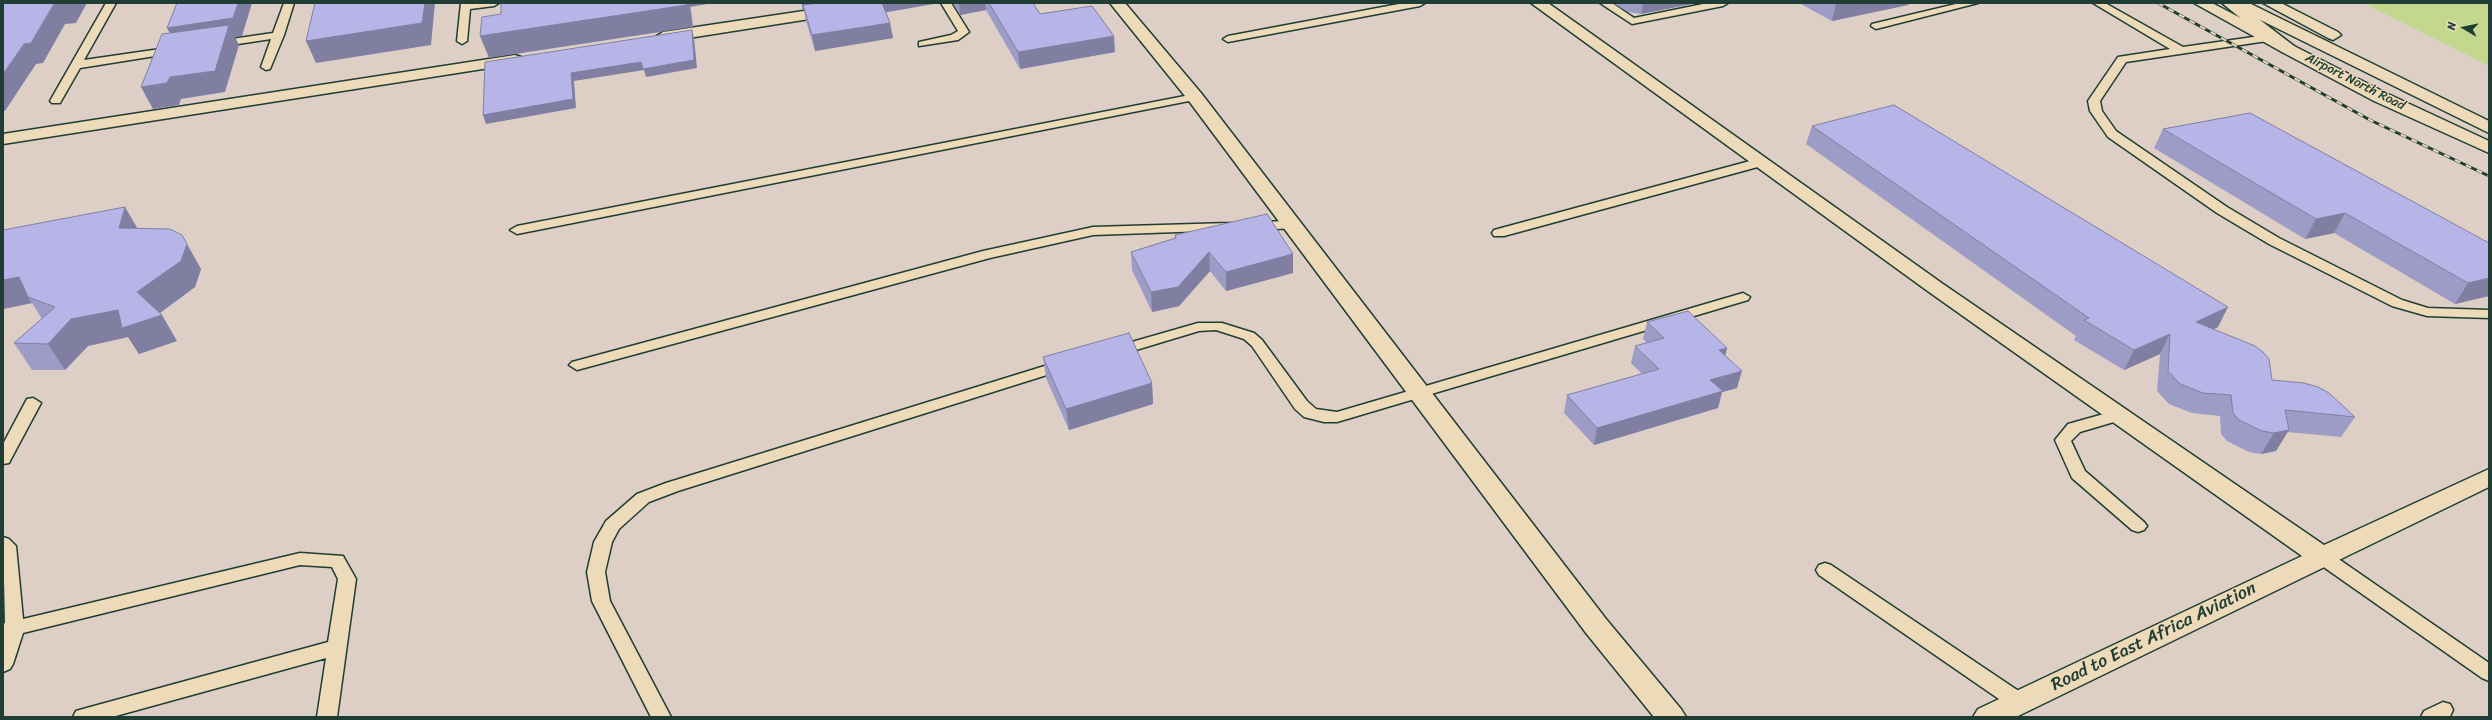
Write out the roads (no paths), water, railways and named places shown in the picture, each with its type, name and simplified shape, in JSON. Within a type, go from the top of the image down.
[{"type":"street","points":[[649,39],[886,3]]},
{"type":"street","points":[[1117,3],[1195,97],[1596,626],[1671,717]]},
{"type":"street","points":[[1538,3],[1936,288],[2320,556]]},
{"type":"street","points":[[2201,3],[2288,49]]},
{"type":"street","name":"Airport North Road","points":[[2229,3],[2288,49],[2380,96],[2489,148]]},
{"type":"street","name":"Airport North Road","points":[[2237,3],[2489,128]]},
{"type":"street","points":[[2270,3],[2489,113]]},
{"type":"street","points":[[3,139],[531,58]]},
{"type":"street","name":"Road to East Africa Aviation","points":[[1988,717],[2320,556],[2489,477]]},
{"type":"lane","points":[[56,101],[111,3]]},
{"type":"lane","points":[[266,67],[279,35],[289,3]]},
{"type":"lane","points":[[462,41],[466,5],[494,3]]},
{"type":"lane","points":[[923,44],[954,38],[964,32],[946,3]]},
{"type":"lane","points":[[1228,39],[1420,3]]},
{"type":"lane","points":[[1605,3],[1632,21],[1723,3]]},
{"type":"lane","points":[[1876,26],[1973,3]]},
{"type":"lane","points":[[2098,3],[2180,50]]},
{"type":"lane","points":[[209,45],[279,35]]},
{"type":"lane","points":[[2267,38],[2122,59],[2094,101],[2096,111],[2112,134],[2242,222],[2274,241],[2397,303],[2427,312],[2489,314]]},
{"type":"lane","points":[[76,65],[185,48]]},
{"type":"lane","points":[[517,230],[1195,97]]},
{"type":"lane","points":[[1499,233],[1761,162]]},
{"type":"lane","points":[[577,365],[988,254],[1093,231],[1292,225]]},
{"type":"lane","points":[[1100,355],[1198,328],[1217,326],[1249,336],[1257,343],[1300,405],[1310,413],[1324,417],[1338,417],[1420,394],[1743,297]]},
{"type":"lane","points":[[661,717],[601,601],[596,572],[603,542],[612,524],[643,498],[672,487],[1078,361]]},
{"type":"lane","points":[[3,459],[34,403]]},
{"type":"lane","points":[[2118,415],[2074,428],[2063,440],[2078,474],[2138,526]]},
{"type":"lane","points":[[3,543],[7,546],[9,629],[3,664]]},
{"type":"lane","points":[[2320,556],[2489,673]]},
{"type":"lane","points":[[9,629],[300,559],[337,561],[347,579],[327,717]]},
{"type":"lane","points":[[1825,570],[2019,702]]},
{"type":"lane","points":[[83,717],[338,647]]},
{"type":"railway","points":[[2158,3],[2370,120],[2489,176]]}]
